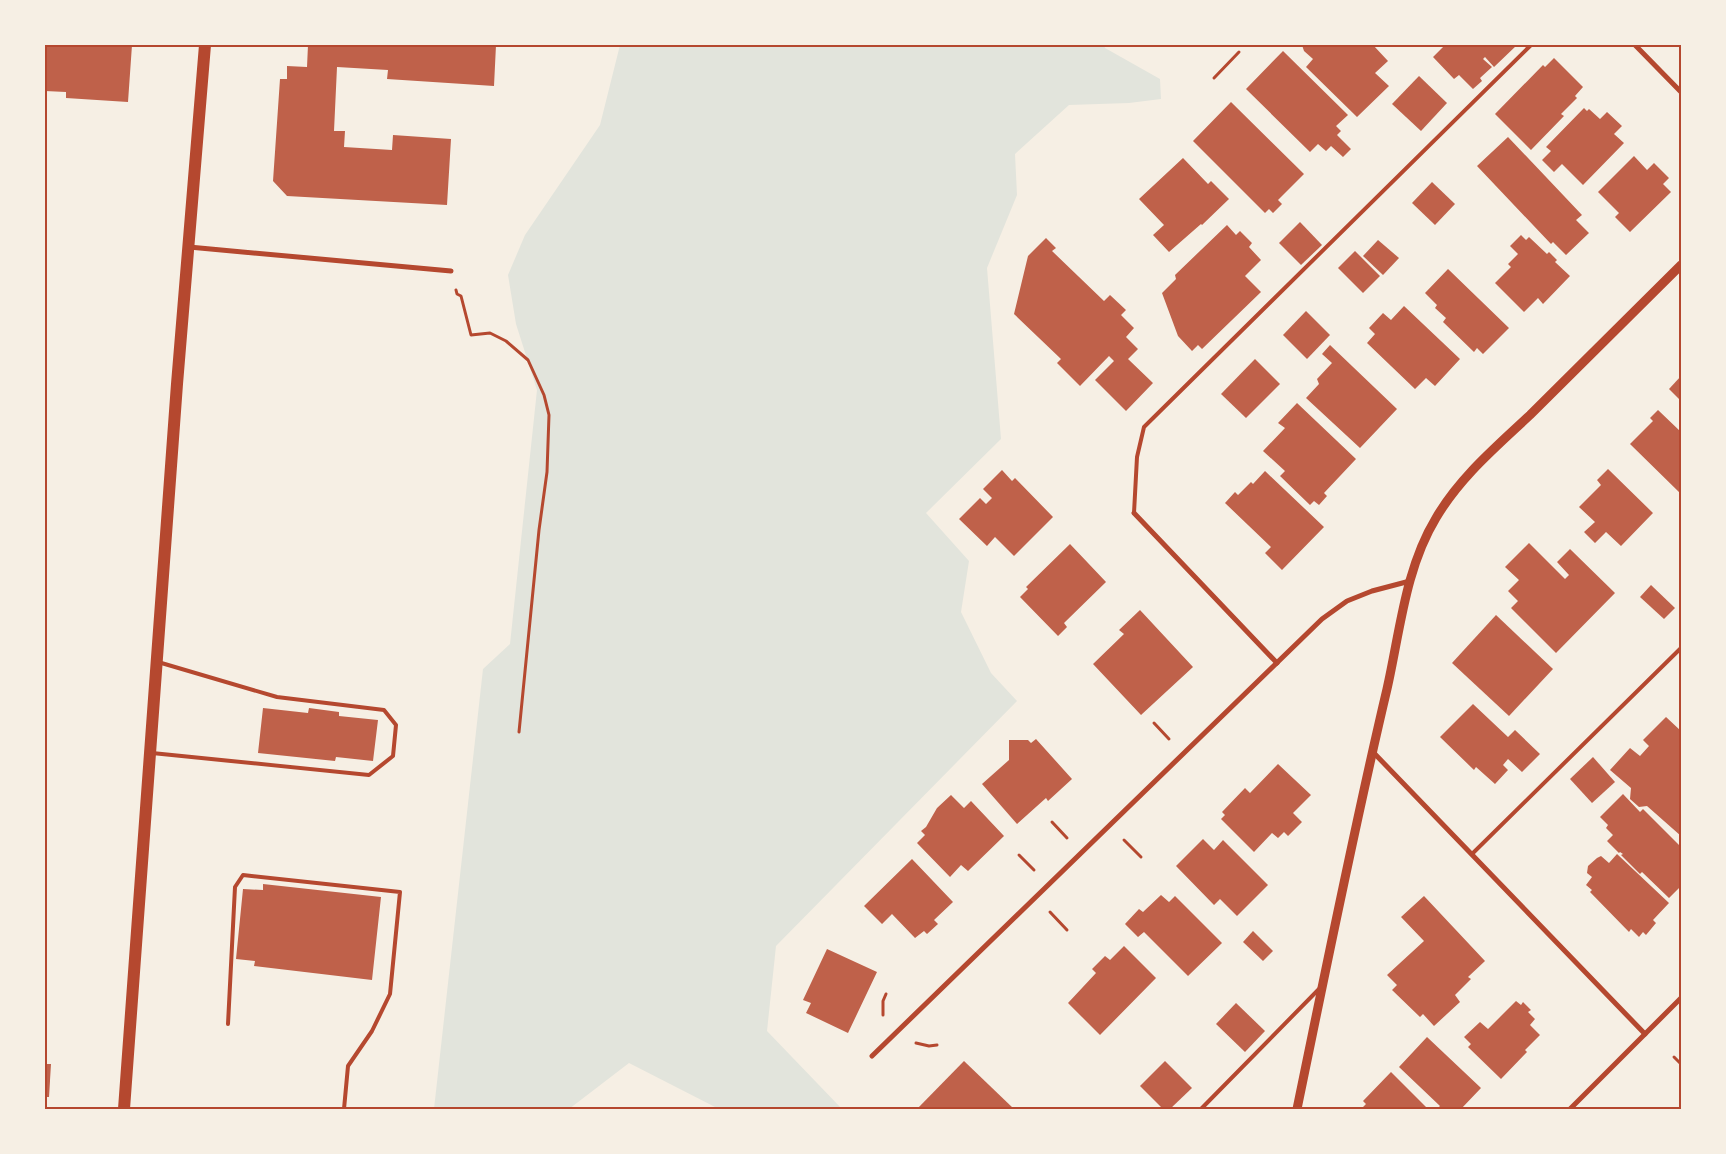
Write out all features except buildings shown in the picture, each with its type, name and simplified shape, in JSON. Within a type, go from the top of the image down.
[{"type":"main road","points":[[124,1109],[188,247],[205,45]]},
{"type":"street","points":[[1635,45],[1681,92]]},
{"type":"street","points":[[188,247],[452,271]]},
{"type":"street","points":[[1297,1109],[1372,751],[1410,581],[1421,548],[1436,518],[1470,470],[1528,416],[1681,265]]},
{"type":"street","points":[[1134,513],[1277,663]]},
{"type":"street","points":[[872,1056],[1322,619],[1347,601],[1372,591],[1410,581]]},
{"type":"street","points":[[1372,751],[1645,1034]]},
{"type":"street","points":[[1570,1109],[1681,998]]},
{"type":"lane","points":[[1134,513],[1137,457],[1144,427],[1531,45]]},
{"type":"lane","points":[[1472,854],[1681,648]]},
{"type":"lane","points":[[150,753],[369,775],[393,756],[396,725],[384,710],[277,697],[157,662]]},
{"type":"lane","points":[[228,1024],[235,887],[243,875],[400,892],[390,994],[372,1031],[348,1066],[344,1109]]},
{"type":"lane","points":[[1201,1109],[1323,986]]},
{"type":"path","points":[[1214,78],[1239,52]]},
{"type":"path","points":[[456,294],[461,296],[470,335],[490,333],[506,341],[528,360],[544,395],[549,415],[547,472],[539,530],[520,732]]},
{"type":"path","points":[[884,1015],[883,1001],[886,994]]},
{"type":"path","points":[[912,1042],[920,1045],[937,1046]]},
{"type":"path","points":[[1674,1057],[1681,1064]]},
{"type":"shaded area","points":[[620,45],[1104,45],[1105,48],[1160,79],[1161,99],[1129,103],[1069,105],[1015,154],[1017,195],[987,268],[1001,439],[926,513],[969,561],[961,612],[991,673],[1017,701],[776,946],[767,1031],[842,1109],[719,1109],[629,1063],[569,1109],[434,1109],[483,669],[510,644],[537,390],[516,324],[508,275],[525,235],[600,125]]}]
